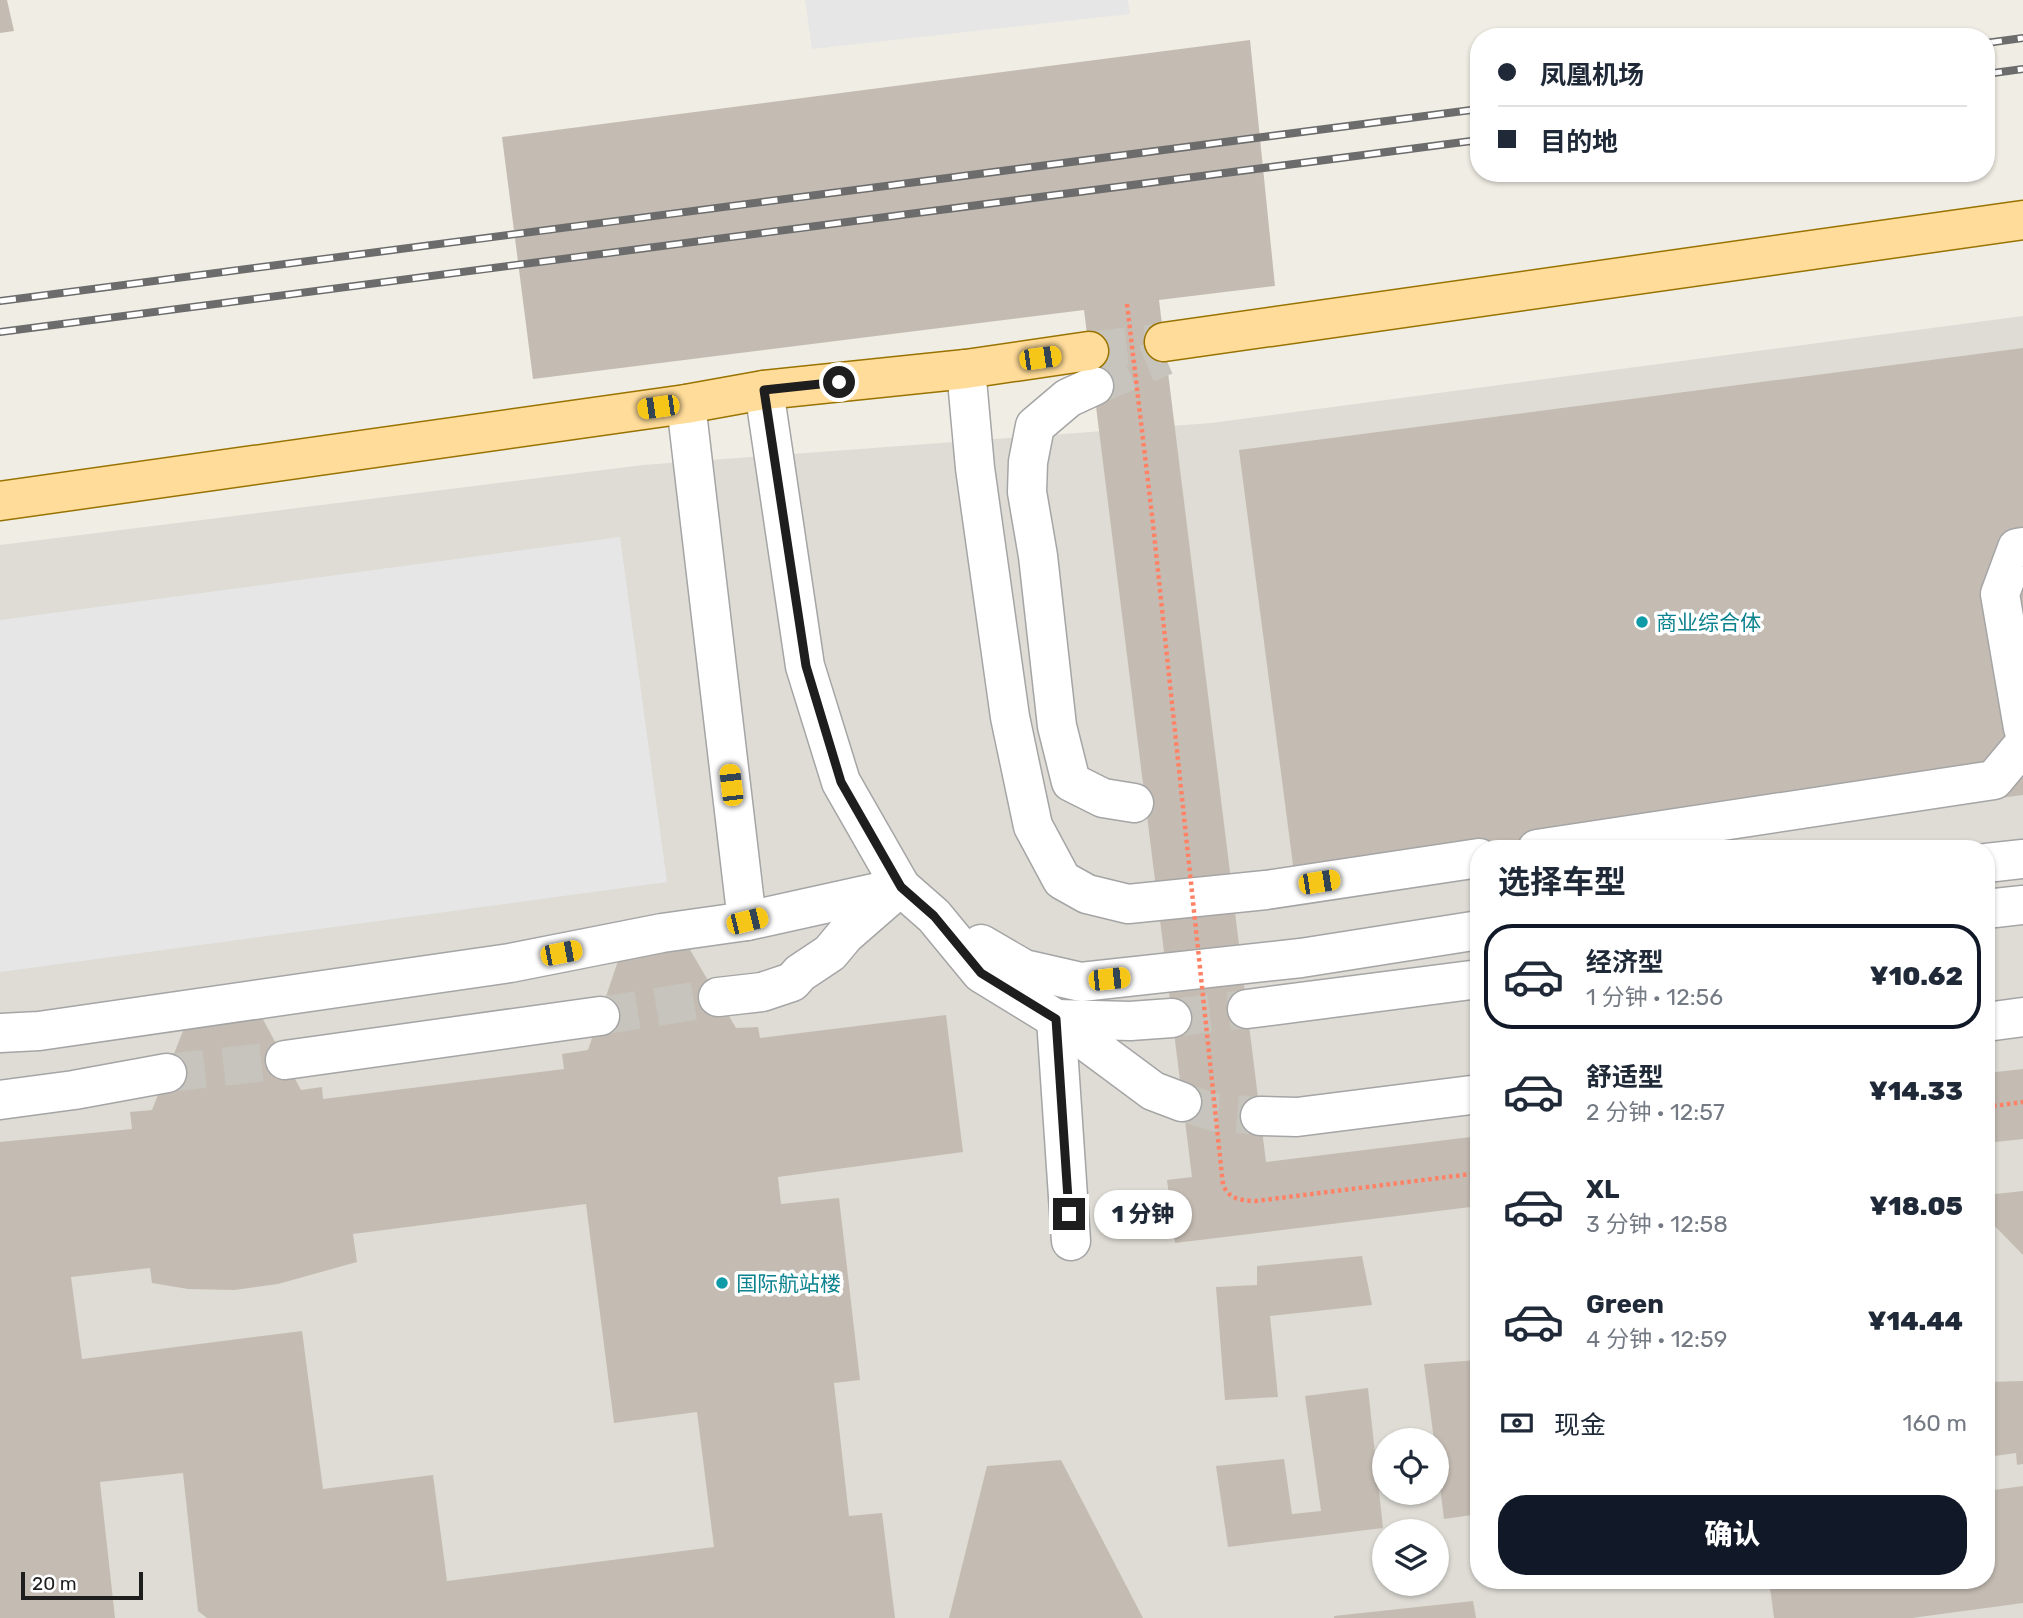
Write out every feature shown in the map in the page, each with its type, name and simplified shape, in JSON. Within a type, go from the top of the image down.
[{"type":"main road","points":[[1165,349],[1229,333],[2023,220]]},
{"type":"main road","points":[[0,501],[685,404],[764,390],[966,369],[1091,369]]},
{"type":"street","points":[[966,369],[975,468],[1010,717],[1033,826],[1062,880],[1087,894],[1128,904],[1266,890],[1470,859]]},
{"type":"street","points":[[1091,369],[1068,398],[1035,426],[1028,462],[1027,492],[1038,556],[1057,726],[1071,782],[1103,798],[1134,803]]},
{"type":"street","points":[[764,390],[806,666],[841,782],[901,887],[934,916],[981,973],[1056,1019],[1153,1091],[1182,1102]]},
{"type":"street","points":[[685,404],[747,921]]},
{"type":"street","points":[[2023,547],[2017,548],[2000,594],[2023,728]]},
{"type":"street","points":[[1597,840],[1994,780],[2023,745]]},
{"type":"street","points":[[1995,862],[2023,859]]},
{"type":"street","points":[[0,1033],[51,1030],[510,963],[662,933],[747,921],[901,887]]},
{"type":"street","points":[[718,997],[762,992],[792,982],[800,973],[830,953],[845,935],[901,887]]},
{"type":"street","points":[[1995,908],[2023,905]]},
{"type":"street","points":[[934,916],[1024,969],[1082,982],[1301,958],[1470,931]]},
{"type":"street","points":[[1247,1009],[1470,980]]},
{"type":"street","points":[[285,1060],[600,1016]]},
{"type":"street","points":[[1995,1021],[2023,1017]]},
{"type":"street","points":[[1056,1019],[1130,1021],[1172,1018]]},
{"type":"street","points":[[1056,1019],[1071,1241]]},
{"type":"street","points":[[0,1100],[167,1073]]},
{"type":"street","points":[[1260,1116],[1297,1117],[1470,1095]]},
{"type":"path","points":[[1127,304],[1223,1185],[1234,1198],[1255,1201],[1470,1174]]},
{"type":"path","points":[[1995,1106],[2023,1102]]},
{"type":"shaded area","points":[[805,0],[1128,0],[1130,14],[812,49]]},
{"type":"shaded area","points":[[2023,316],[2023,1618],[0,1618],[0,545],[643,465],[1211,423]]},
{"type":"shaded area","points":[[620,537],[667,882],[0,972],[0,620]]},
{"type":"building","points":[[0,0],[7,0],[14,31],[0,33]]},
{"type":"building","points":[[1250,40],[1275,286],[1159,300],[1266,1162],[1470,1137],[1470,1207],[1175,1243],[1167,1180],[1192,1177],[1084,310],[533,379],[502,137]]},
{"type":"building","name":"商业综合体","points":[[2023,348],[2023,795],[1673,840],[1470,840],[1470,851],[1296,888],[1239,450]]},
{"type":"building","name":"国际航站楼","points":[[689,948],[736,1028],[758,1027],[760,1038],[946,1015],[963,1152],[778,1177],[781,1204],[839,1198],[860,1380],[834,1383],[849,1516],[882,1513],[895,1618],[207,1618],[198,1611],[183,1473],[100,1482],[115,1618],[0,1618],[0,1142],[132,1129],[130,1112],[152,1110],[190,1013],[258,1010],[301,1090],[322,1087],[323,1099],[564,1069],[562,1054],[588,1050],[620,955]],"holes":[[[586,1204],[614,1423],[697,1412],[714,1547],[447,1581],[433,1475],[323,1489],[302,1331],[82,1359],[71,1277],[150,1268],[152,1283],[188,1289],[234,1290],[278,1284],[357,1262],[353,1234]]]},
{"type":"building","points":[[2023,1069],[2023,1139],[1995,1142],[1995,1072]]},
{"type":"building","points":[[2023,1191],[2023,1255],[1995,1226],[1995,1194]]},
{"type":"building","points":[[1362,1256],[1372,1305],[1270,1316],[1278,1397],[1225,1400],[1216,1287],[1257,1285],[1257,1266]]},
{"type":"building","points":[[1470,1361],[1470,1515],[1444,1519],[1442,1505],[1449,1505],[1449,1428],[1432,1428],[1424,1364]]},
{"type":"building","points":[[2023,1381],[2023,1464],[2017,1465],[2016,1453],[1995,1456],[1995,1382]]},
{"type":"building","points":[[1368,1388],[1372,1428],[1372,1505],[1381,1505],[1382,1519],[1372,1519],[1372,1529],[1228,1547],[1216,1466],[1284,1459],[1292,1514],[1321,1511],[1305,1396]]},
{"type":"building","points":[[1061,1460],[1143,1618],[949,1618],[987,1466]]},
{"type":"building","points":[[2023,1486],[2023,1603],[1912,1618],[1774,1618],[1770,1589],[1995,1589],[1995,1490]]},
{"type":"building","points":[[1473,1601],[1476,1618],[1334,1618],[1334,1616]]},
{"type":"tunnel","points":[[1089,351],[1164,342]]},
{"type":"tunnel","points":[[1094,386],[1165,356]]},
{"type":"tunnel","points":[[600,1016],[718,997]]},
{"type":"tunnel","points":[[1172,1018],[1247,1009]]},
{"type":"tunnel","points":[[167,1073],[285,1060]]},
{"type":"tunnel","points":[[1182,1102],[1213,1112],[1260,1116]]},
{"type":"railway","points":[[1995,42],[2023,38]]},
{"type":"railway","points":[[1995,73],[2023,69]]},
{"type":"railway","points":[[0,301],[1470,110]]},
{"type":"railway","points":[[0,332],[1470,141]]},
{"type":"place","name":"商业综合体","points":[[1642,622]]},
{"type":"place","name":"国际航站楼","points":[[722,1283]]},
{"type":"route","points":[[839,382],[764,390],[806,666],[841,782],[901,887],[934,916],[981,973],[1056,1019],[1069,1214]]}]
